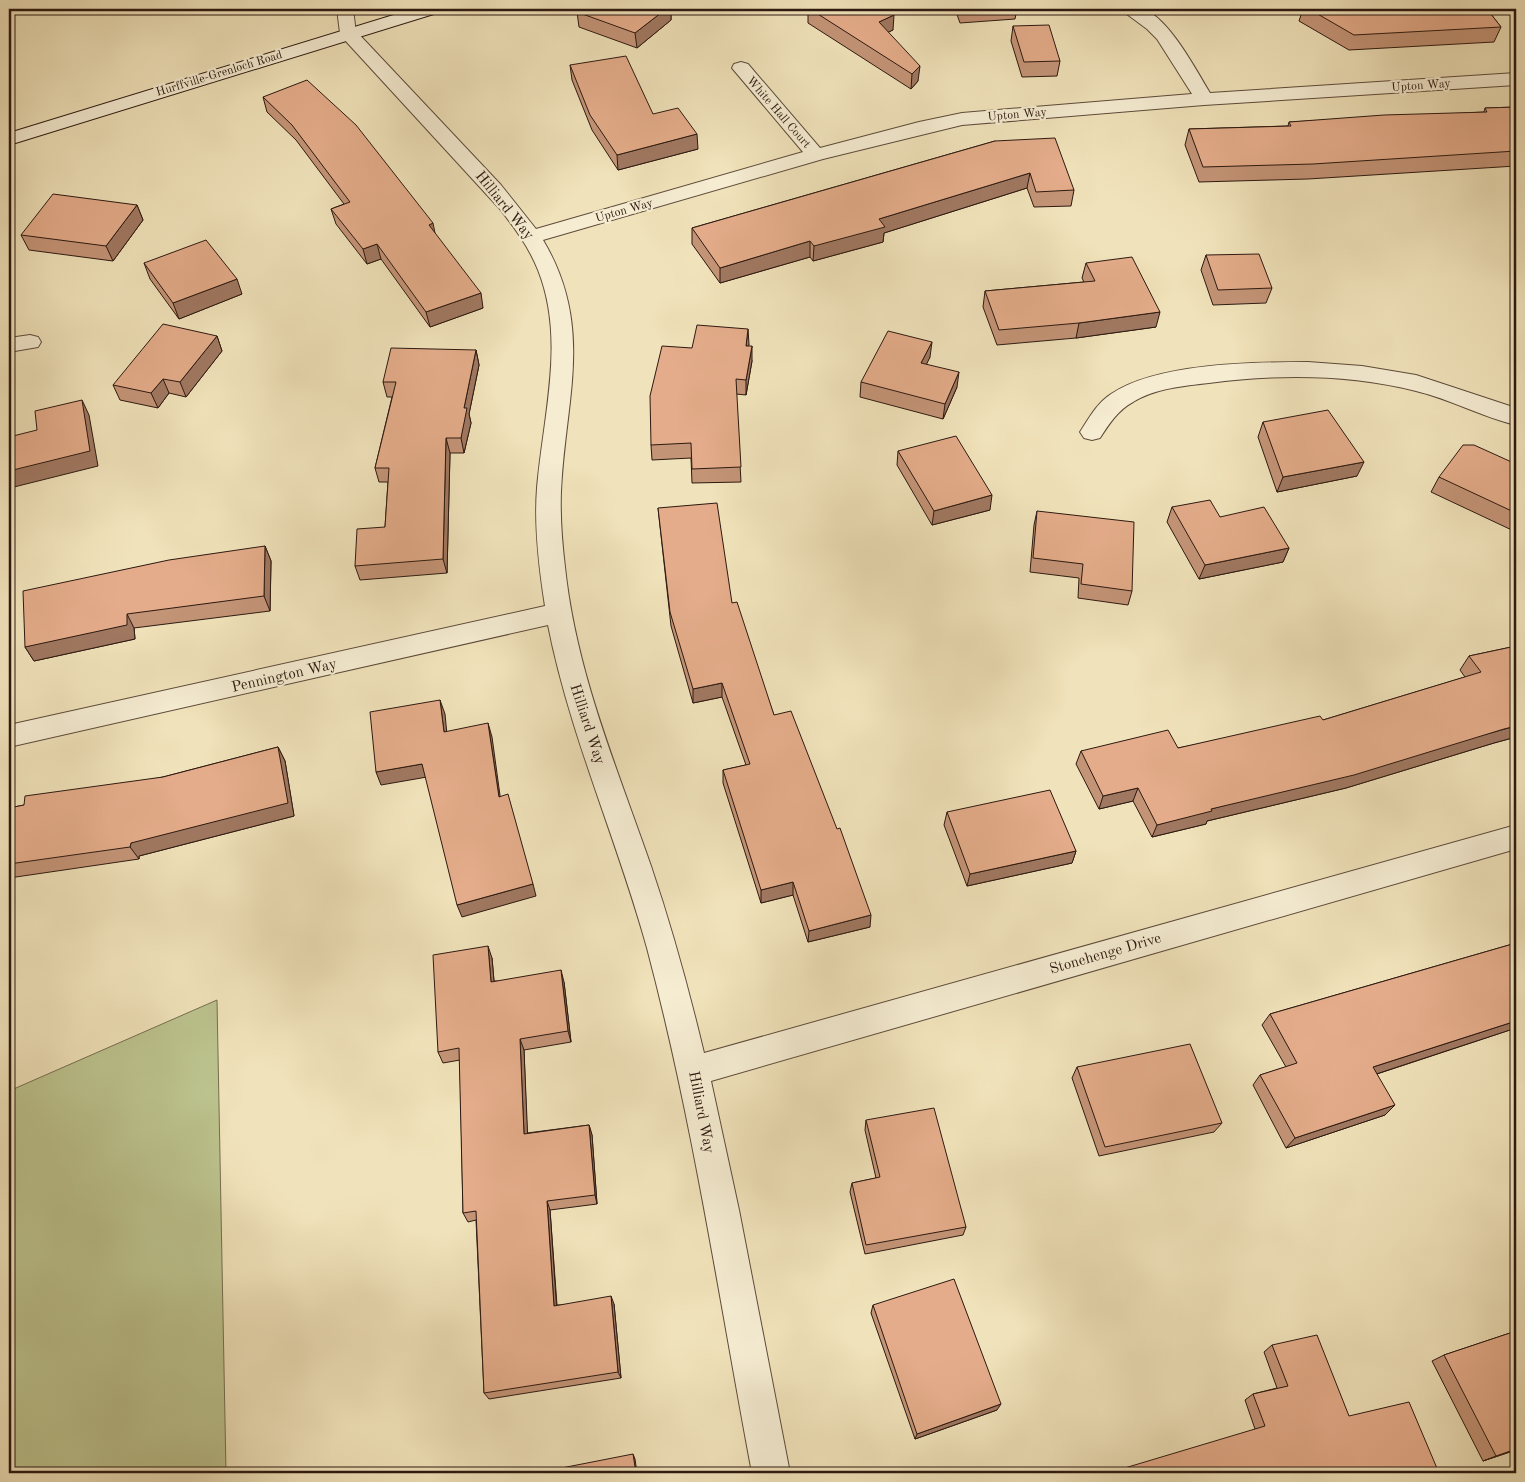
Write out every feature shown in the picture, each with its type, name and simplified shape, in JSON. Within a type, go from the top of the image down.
[{"type":"street","name":"Hurffville-Grenloch Road","points":[[9,139],[346,21],[431,9]]},
{"type":"street","points":[[1129,9],[1152,24],[1165,38],[1204,99]]},
{"type":"street","name":"Hilliard Way","points":[[346,21],[496,190],[532,237],[549,272],[558,298],[563,323],[558,414],[550,487],[549,530],[559,613],[568,664],[661,943],[694,1071],[771,1473]]},
{"type":"street","name":"White Hall Court","points":[[741,68],[816,155]]},
{"type":"street","name":"Upton Way","points":[[532,237],[816,155],[919,128],[962,119],[1204,99],[1516,79]]},
{"type":"street","points":[[1092,432],[1104,411],[1123,396],[1145,386],[1180,378],[1237,371],[1290,369],[1359,373],[1415,383],[1468,399],[1516,417]]},
{"type":"street","name":"Pennington Way","points":[[9,736],[559,613]]},
{"type":"street","name":"Stonehenge Drive","points":[[694,1071],[1516,837]]},
{"type":"green space","points":[[217,1000],[226,1473],[9,1473],[9,1091]]},
{"type":"building","points":[[582,9],[666,9],[635,33],[577,12]]},
{"type":"building","points":[[810,9],[883,9],[894,15],[879,22],[920,66],[912,74]]},
{"type":"building","points":[[1309,9],[1487,9],[1501,27],[1354,35]]},
{"type":"building","points":[[1049,25],[1060,61],[1024,62],[1013,26]]},
{"type":"building","points":[[626,56],[653,114],[678,108],[697,134],[617,155],[590,115],[570,65]]},
{"type":"building","points":[[307,80],[356,125],[433,223],[429,225],[481,293],[426,312],[377,244],[363,249],[331,209],[350,202],[292,125],[263,97]]},
{"type":"building","points":[[1516,107],[1516,151],[1313,164],[1203,167],[1189,129],[1291,126],[1289,122],[1384,115],[1487,112],[1485,108]]},
{"type":"building","points":[[1055,138],[1074,190],[1036,192],[1030,173],[879,219],[885,227],[814,246],[810,241],[720,268],[692,228],[995,141]]},
{"type":"building","points":[[53,194],[137,205],[106,246],[21,235]]},
{"type":"building","points":[[206,240],[237,279],[173,303],[144,263]]},
{"type":"building","points":[[1259,254],[1272,288],[1218,290],[1206,255]]},
{"type":"building","points":[[1132,257],[1160,312],[1079,323],[999,330],[985,291],[1095,281],[1086,263]]},
{"type":"building","points":[[163,324],[217,336],[180,382],[163,379],[151,393],[113,385]]},
{"type":"building","points":[[697,325],[748,329],[746,346],[752,346],[746,380],[736,379],[741,467],[692,469],[691,443],[651,445],[650,396],[662,346],[692,348]]},
{"type":"building","points":[[888,331],[932,342],[921,363],[959,372],[945,404],[861,382]]},
{"type":"building","points":[[391,348],[476,350],[464,408],[467,408],[461,438],[446,438],[443,559],[355,566],[357,529],[385,527],[389,468],[375,468],[396,382],[383,382]]},
{"type":"building","points":[[82,400],[90,451],[9,471],[9,437],[37,430],[35,411]]},
{"type":"building","points":[[1328,410],[1364,462],[1283,477],[1263,422]]},
{"type":"building","points":[[956,436],[992,495],[934,511],[898,451]]},
{"type":"building","points":[[1463,445],[1474,445],[1516,464],[1516,513],[1439,477]]},
{"type":"building","points":[[1210,500],[1220,517],[1264,507],[1289,548],[1205,565],[1172,507]]},
{"type":"building","points":[[717,503],[732,603],[737,602],[774,715],[791,711],[837,829],[840,828],[871,915],[809,931],[793,882],[761,890],[723,770],[750,764],[722,683],[693,689],[670,612],[658,508]]},
{"type":"building","points":[[1037,511],[1134,522],[1132,591],[1081,584],[1083,564],[1033,558]]},
{"type":"building","points":[[265,546],[264,596],[127,614],[127,625],[25,647],[23,591],[169,560]]},
{"type":"building","points":[[1516,646],[1516,726],[1354,775],[1211,809],[1212,811],[1157,825],[1138,788],[1103,796],[1081,751],[1168,730],[1178,748],[1320,716],[1323,720],[1481,672],[1469,656]]},
{"type":"building","points":[[440,700],[444,732],[488,723],[499,797],[508,794],[533,884],[457,905],[422,764],[376,772],[370,712]]},
{"type":"building","points":[[278,747],[288,803],[131,843],[130,847],[9,864],[9,808],[24,805],[25,796],[163,777]]},
{"type":"building","points":[[1050,790],[1076,851],[970,874],[947,812]]},
{"type":"building","points":[[1516,943],[1516,1021],[1373,1067],[1395,1105],[1295,1138],[1260,1075],[1297,1063],[1270,1014]]},
{"type":"building","points":[[488,946],[491,982],[561,970],[568,1031],[520,1039],[524,1134],[589,1125],[595,1195],[547,1201],[554,1306],[611,1296],[618,1372],[484,1393],[476,1211],[463,1213],[459,1048],[438,1052],[433,955]]},
{"type":"building","points":[[1190,1044],[1222,1123],[1105,1147],[1077,1067]]},
{"type":"building","points":[[934,1108],[966,1227],[866,1245],[852,1183],[880,1177],[866,1120]]},
{"type":"building","points":[[954,1279],[1001,1404],[917,1434],[873,1305]]},
{"type":"building","points":[[1516,1331],[1516,1449],[1496,1456],[1444,1355]]},
{"type":"building","points":[[1317,1335],[1349,1416],[1409,1402],[1439,1473],[1108,1473],[1265,1426],[1253,1394],[1288,1386],[1272,1345]]},
{"type":"building","points":[[633,1454],[636,1473],[536,1473]]}]
